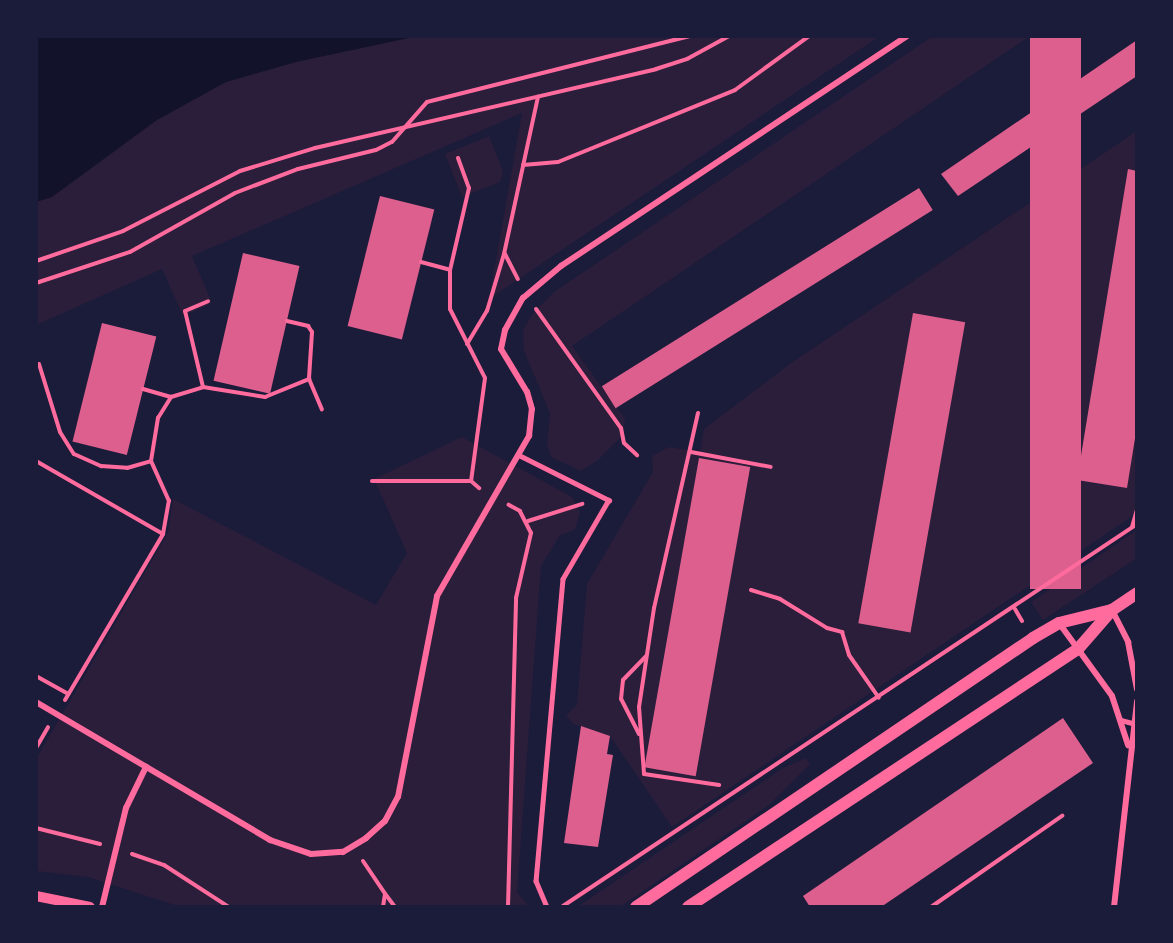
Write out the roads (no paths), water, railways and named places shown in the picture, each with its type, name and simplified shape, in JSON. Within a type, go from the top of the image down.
[{"type":"main road","points":[[688,907],[1078,649],[1112,610],[1137,593]]},
{"type":"main road","points":[[636,907],[1059,623],[1112,610]]},
{"type":"street","points":[[36,702],[270,840],[311,854],[343,852],[353,846],[385,821],[398,797],[437,596],[529,436],[532,409],[527,392],[501,349],[505,330],[527,295],[561,266],[907,36]]},
{"type":"street","points":[[1112,610],[1128,642],[1137,689]]},
{"type":"street","points":[[1059,623],[1112,696],[1129,749]]},
{"type":"street","points":[[1114,907],[1129,749],[1135,724],[1137,701]]},
{"type":"street","points":[[102,907],[114,848],[126,808],[146,767]]},
{"type":"street","points":[[36,896],[90,907]]},
{"type":"lane","points":[[519,454],[609,500],[563,579],[536,881],[547,907]]},
{"type":"lane","points":[[1121,720],[1135,724]]}]
